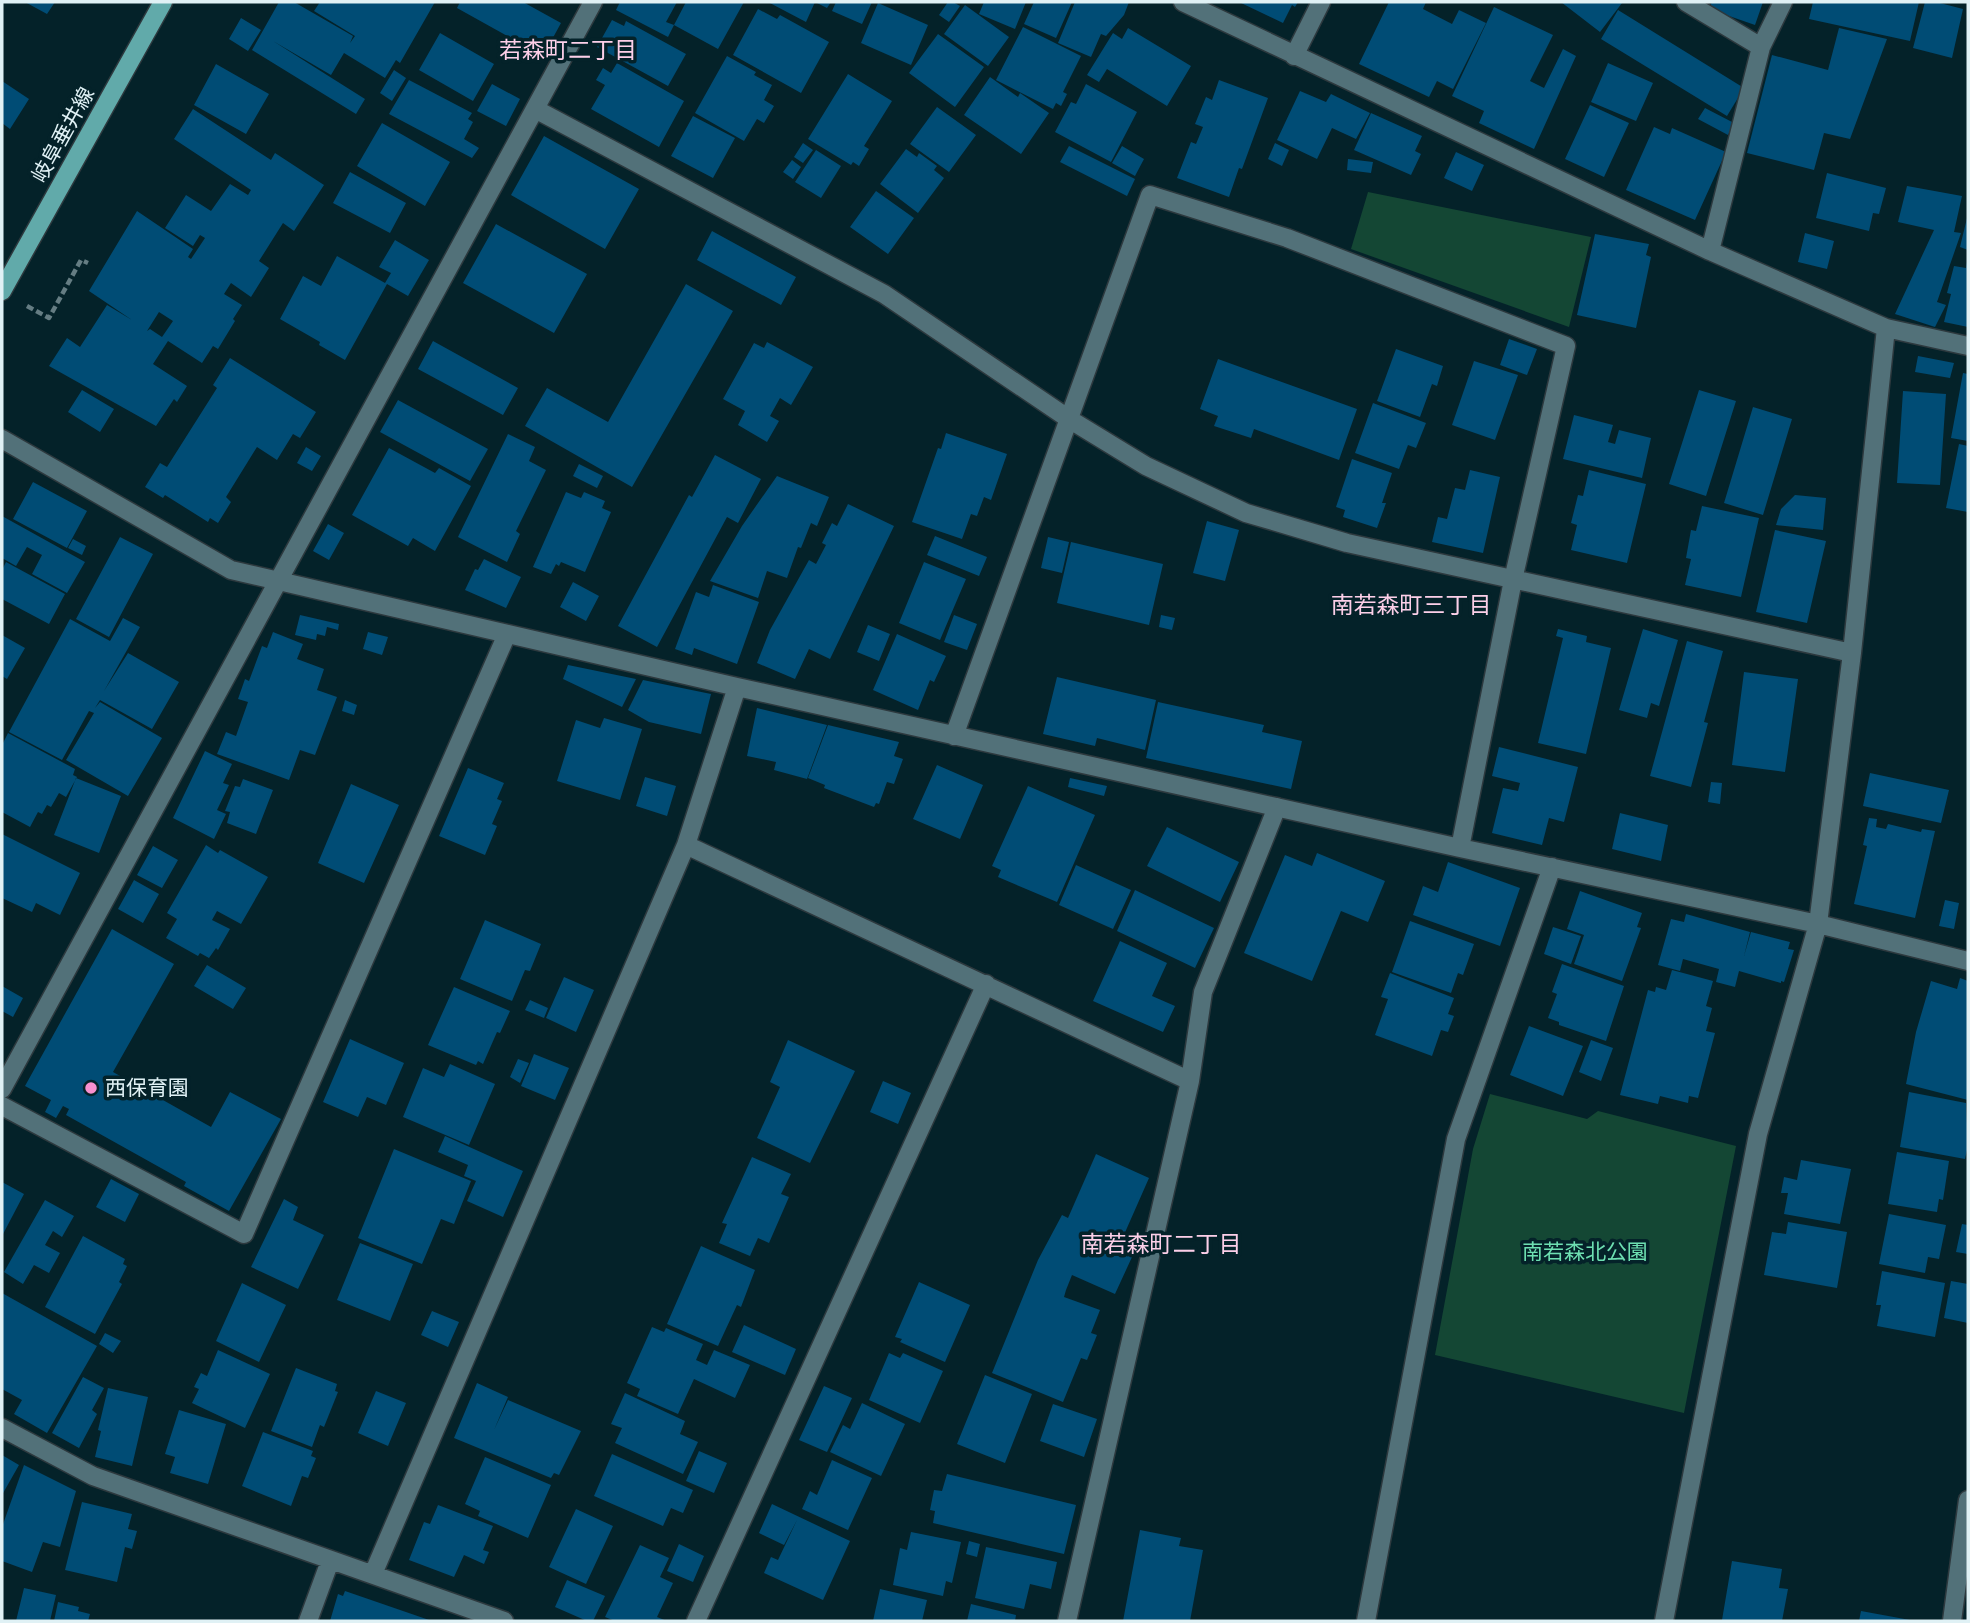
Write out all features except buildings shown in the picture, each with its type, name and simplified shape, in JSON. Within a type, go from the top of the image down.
[{"type":"main road","name":"岐阜垂井線","points":[[2,291],[163,2]]},
{"type":"street","points":[[2,1089],[593,2]]},
{"type":"street","points":[[1183,2],[1710,251],[1886,328],[1968,346]]},
{"type":"street","points":[[1294,56],[1321,2]]},
{"type":"street","points":[[1686,2],[1760,47]]},
{"type":"street","points":[[1710,251],[1760,47],[1783,2]]},
{"type":"street","points":[[535,109],[884,294],[1069,419],[1146,466],[1246,513],[1347,543],[1852,653]]},
{"type":"street","points":[[954,736],[1150,195],[1287,238],[1566,346],[1514,579],[1460,848]]},
{"type":"street","points":[[1664,1621],[1758,1134],[1818,924],[1852,653],[1886,328]]},
{"type":"street","points":[[2,439],[231,570],[737,688],[1460,848],[1818,924],[1968,961]]},
{"type":"street","points":[[2,1106],[244,1234],[507,634]]},
{"type":"street","points":[[373,1574],[686,845],[737,688]]},
{"type":"street","points":[[1067,1621],[1190,1081],[1203,992],[1277,807]]},
{"type":"street","points":[[686,845],[1190,1081]]},
{"type":"street","points":[[1366,1621],[1456,1139],[1552,867]]},
{"type":"street","points":[[696,1621],[986,984]]},
{"type":"street","points":[[2,1428],[93,1476],[504,1621]]},
{"type":"street","points":[[1952,1621],[1968,1500]]},
{"type":"street","points":[[308,1621],[330,1561]]},
{"type":"path","points":[[49,318],[80,260],[88,263]]},
{"type":"green space","points":[[1368,192],[1591,237],[1569,327],[1351,249]]},
{"type":"green space","name":"南若森北公園","points":[[1490,1094],[1587,1119],[1598,1111],[1736,1146],[1684,1413],[1435,1355],[1473,1149]]},
{"type":"place","name":"西保育園","points":[[91,1088]]},
{"type":"district","name":"若森町二丁目","points":[[568,50]]},
{"type":"district","name":"南若森町三丁目","points":[[1411,605]]},
{"type":"district","name":"南若森町二丁目","points":[[1161,1244]]}]
